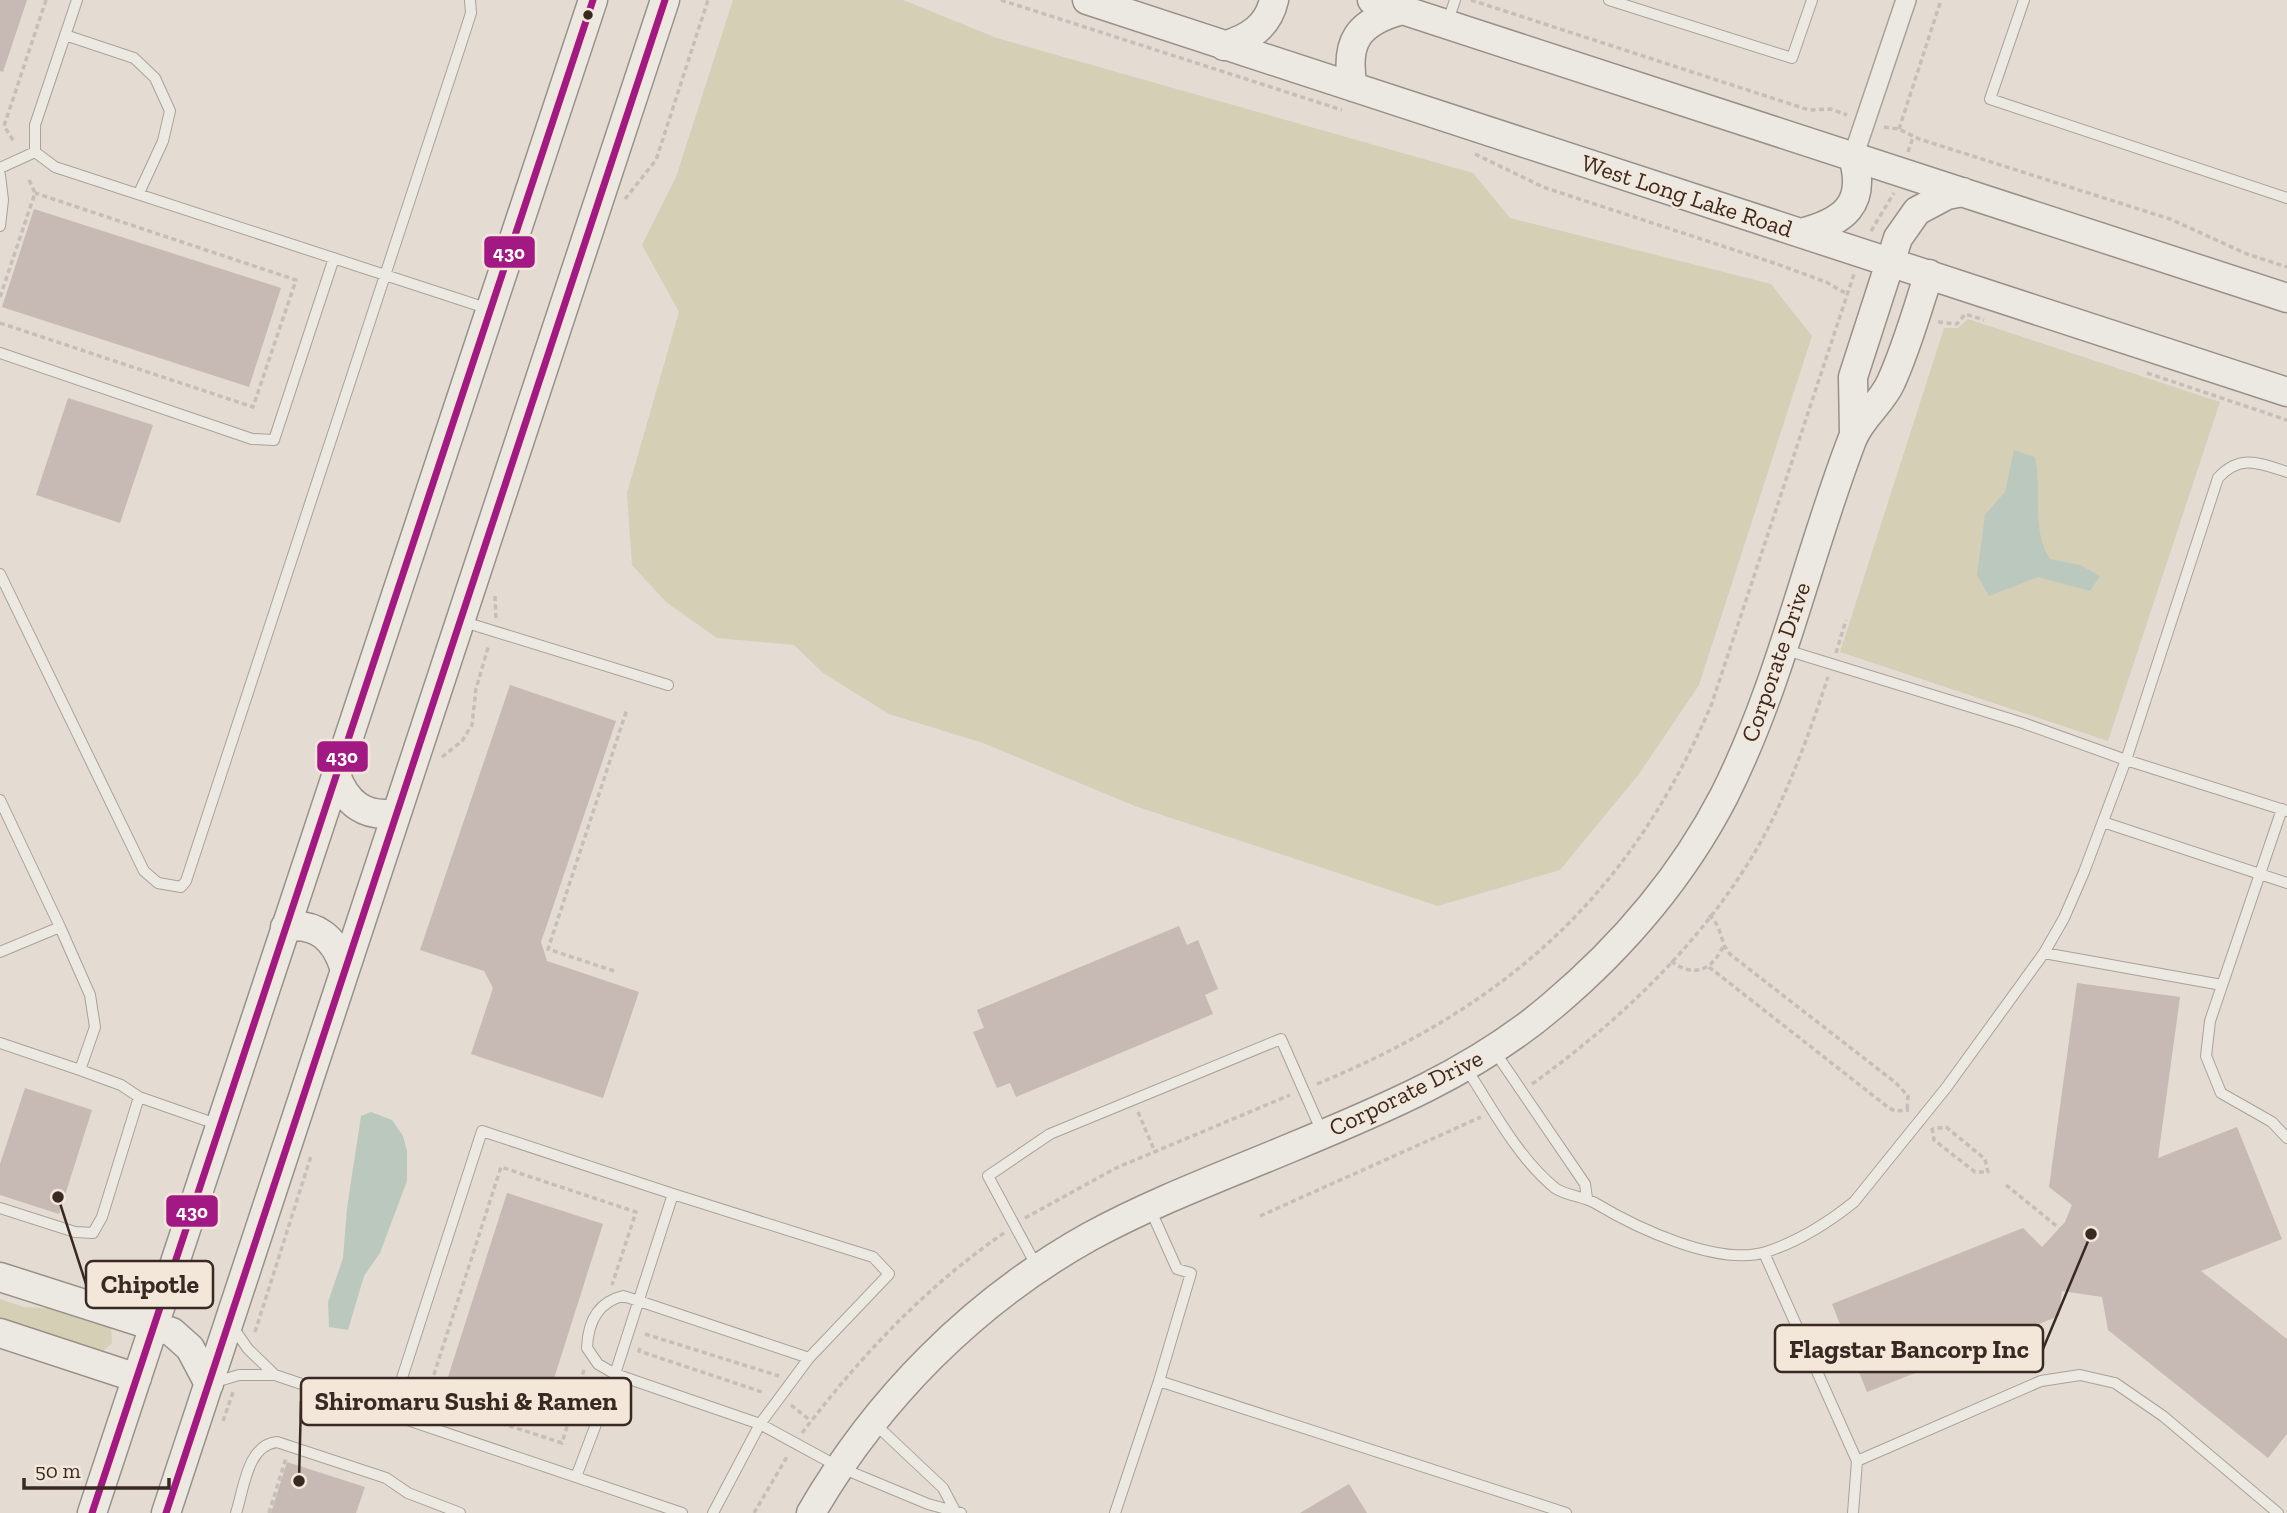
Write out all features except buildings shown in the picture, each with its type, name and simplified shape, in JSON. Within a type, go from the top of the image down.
[{"type":"main road","points":[[92,1513],[593,0]]},
{"type":"main road","points":[[166,1513],[458,620],[665,0]]},
{"type":"main road","name":"West Long Lake Road","points":[[1087,0],[1224,46],[1353,100],[1801,233],[2287,391]]},
{"type":"main road","points":[[1224,46],[1257,31],[1266,21],[1274,0]]},
{"type":"main road","points":[[1372,0],[1402,10],[1451,12],[1853,157],[2287,298]]},
{"type":"main road","points":[[1353,100],[1350,62],[1356,36],[1382,15],[1402,10]]},
{"type":"main road","points":[[1801,233],[1821,228],[1848,209],[1858,187],[1853,157]]},
{"type":"main road","name":"Corporate Drive","points":[[1854,433],[1853,377],[1898,238],[1917,211],[1947,195],[1963,192]]},
{"type":"main road","name":"Corporate Drive","points":[[811,1513],[839,1467],[873,1422],[952,1338],[1038,1269],[1091,1236],[1149,1207],[1397,1102],[1465,1067],[1552,1007],[1606,957],[1671,882],[1728,788],[1782,649],[1854,433],[1890,386],[1929,274]]},
{"type":"main road","points":[[336,775],[347,797],[364,811],[396,813]]},
{"type":"main road","points":[[285,927],[304,925],[322,932],[339,950],[344,967]]},
{"type":"main road","points":[[0,1277],[172,1332],[190,1348],[209,1384]]},
{"type":"main road","points":[[0,1334],[137,1378]]},
{"type":"street","points":[[1853,157],[1906,0]]},
{"type":"lane","points":[[77,0],[35,125],[36,152],[55,167],[491,309]]},
{"type":"lane","points":[[0,574],[144,871],[158,883],[181,887],[186,881],[195,855],[471,13],[470,0]]},
{"type":"lane","points":[[1609,0],[1792,58],[1812,0]]},
{"type":"lane","points":[[2024,0],[1990,99],[2287,198]]},
{"type":"lane","points":[[65,35],[134,58],[155,79],[170,111],[163,141],[139,193]]},
{"type":"lane","points":[[0,168],[36,152]]},
{"type":"lane","points":[[0,175],[3,200],[0,226]]},
{"type":"lane","points":[[0,353],[252,439],[274,440],[334,258]]},
{"type":"lane","points":[[1465,1067],[1539,1172],[1558,1190],[1587,1198],[1628,1222],[1675,1243],[1729,1253],[1764,1253],[1838,1215],[1854,1202],[1946,1088],[2044,953],[2064,918],[2126,760],[2218,478],[2237,463],[2250,461],[2287,472]]},
{"type":"lane","points":[[458,620],[668,685]]},
{"type":"lane","points":[[1782,649],[2023,723],[2126,760],[2285,810],[2259,875],[2210,1021],[2206,1056],[2221,1093],[2272,1122],[2287,1138]]},
{"type":"lane","points":[[0,800],[90,995],[95,1027],[80,1070]]},
{"type":"lane","points":[[2103,822],[2287,883]]},
{"type":"lane","points":[[0,953],[60,927]]},
{"type":"lane","points":[[2044,953],[2222,985]]},
{"type":"lane","points":[[1038,1269],[988,1176],[1050,1134],[1280,1039],[1323,1134]]},
{"type":"lane","points":[[0,1044],[121,1085],[139,1097],[220,1125]]},
{"type":"lane","points":[[1493,1049],[1585,1184],[1587,1198]]},
{"type":"lane","points":[[0,1208],[75,1232],[93,1233],[102,1217],[139,1097]]},
{"type":"lane","points":[[390,1415],[482,1131],[873,1257],[889,1273],[809,1358],[760,1424],[713,1513]]},
{"type":"lane","points":[[576,1477],[615,1374],[673,1194]]},
{"type":"lane","points":[[1115,1513],[1191,1273],[1177,1269],[1149,1207]]},
{"type":"lane","points":[[1764,1253],[1857,1461],[1853,1513]]},
{"type":"lane","points":[[809,1358],[623,1296],[608,1300],[597,1313],[587,1348],[598,1364],[615,1374],[760,1424],[839,1467],[928,1504],[958,1511]]},
{"type":"lane","points":[[229,1322],[248,1349],[275,1375]]},
{"type":"lane","points":[[209,1384],[239,1375],[275,1375],[682,1513]]},
{"type":"lane","points":[[1857,1461],[2041,1381],[2080,1375],[2115,1383],[2157,1411],[2277,1513]]},
{"type":"lane","points":[[1159,1381],[1566,1513]]},
{"type":"lane","points":[[873,1422],[943,1488],[958,1511]]},
{"type":"lane","points":[[236,1513],[257,1453],[268,1443],[277,1442],[386,1478],[408,1493],[460,1513]]},
{"type":"path","points":[[13,141],[2,126],[46,0]]},
{"type":"path","points":[[621,208],[656,160],[708,0]]},
{"type":"path","points":[[1000,0],[1353,100]]},
{"type":"path","points":[[1471,0],[1809,110],[1839,112]]},
{"type":"path","points":[[1941,0],[1896,130],[2170,219],[2248,254],[2287,267]]},
{"type":"path","points":[[1910,146],[1913,137]]},
{"type":"path","points":[[1471,152],[1543,187],[1785,267],[1860,297]]},
{"type":"path","points":[[0,297],[35,193],[29,180]]},
{"type":"path","points":[[1868,237],[1896,189]]},
{"type":"path","points":[[0,323],[253,407],[296,280],[35,193]]},
{"type":"path","points":[[1320,1082],[1421,1036],[1500,984],[1573,920],[1639,841],[1686,761],[1712,702],[1851,283]]},
{"type":"path","points":[[1935,321],[1957,324],[1965,314],[1989,321]]},
{"type":"path","points":[[2144,372],[2287,420]]},
{"type":"path","points":[[496,619],[495,596],[499,583]]},
{"type":"path","points":[[1836,650],[1846,620]]},
{"type":"path","points":[[440,759],[468,734],[475,715],[476,689],[488,647]]},
{"type":"path","points":[[1531,1085],[1610,1023],[1671,961],[1709,915],[1763,838],[1804,748],[1827,679]]},
{"type":"path","points":[[614,971],[548,949],[627,709]]},
{"type":"path","points":[[1671,961],[1692,972],[1709,967],[1723,947],[1721,928],[1709,915]]},
{"type":"path","points":[[1709,967],[1889,1108],[1895,1111],[1907,1109],[1908,1096],[1896,1083],[1723,947]]},
{"type":"path","points":[[1026,1218],[1085,1184],[1291,1094]]},
{"type":"path","points":[[1137,1110],[1155,1152]]},
{"type":"path","points":[[1260,1216],[1482,1116]]},
{"type":"path","points":[[1932,1128],[1946,1128],[1985,1159],[1988,1172],[1975,1171],[1934,1140],[1932,1128]]},
{"type":"path","points":[[252,1341],[314,1145]]},
{"type":"path","points":[[426,1399],[501,1167],[636,1212],[611,1287],[603,1289]]},
{"type":"path","points":[[2006,1185],[2059,1228]]},
{"type":"path","points":[[802,1433],[867,1354],[907,1312],[948,1275],[1001,1235]]},
{"type":"path","points":[[646,1332],[779,1376],[768,1394],[639,1351],[646,1332]]},
{"type":"path","points":[[409,1393],[562,1443],[585,1366]]},
{"type":"path","points":[[789,1404],[811,1421]]},
{"type":"path","points":[[269,1513],[286,1458],[299,1462]]},
{"type":"path","points":[[754,1513],[786,1459]]},
{"type":"shaded area","points":[[733,0],[903,0],[997,38],[1473,173],[1510,218],[1771,284],[1812,336],[1699,685],[1639,774],[1560,870],[1438,906],[1135,806],[983,743],[889,714],[823,673],[794,645],[717,638],[666,602],[632,565],[627,493],[679,312],[642,245],[676,177]]},
{"type":"shaded area","points":[[1968,319],[2220,402],[2108,741],[1840,652],[1944,328],[1958,328]]},
{"type":"shaded area","points":[[2014,450],[2035,457],[2039,523],[2044,548],[2050,559],[2080,565],[2100,576],[2090,591],[2038,577],[1989,596],[1977,575],[1985,515],[2005,492]]},
{"type":"shaded area","points":[[371,1112],[392,1120],[403,1136],[407,1151],[407,1181],[380,1253],[364,1276],[348,1330],[329,1327],[328,1302],[343,1258],[347,1208],[361,1116]]},
{"type":"shaded area","points":[[0,1299],[24,1307],[66,1309],[111,1327],[112,1343],[101,1353],[0,1323]]},
{"type":"transit line","name":"430","points":[[92,1513],[593,0]]},
{"type":"transit line","name":"430","points":[[166,1513],[665,0]]},
{"type":"place","name":"Chipotle","points":[[58,1197]]},
{"type":"place","name":"Flagstar Bancorp Inc","points":[[2091,1234]]},
{"type":"place","name":"Shiromaru Sushi & Ramen","points":[[299,1481]]}]
